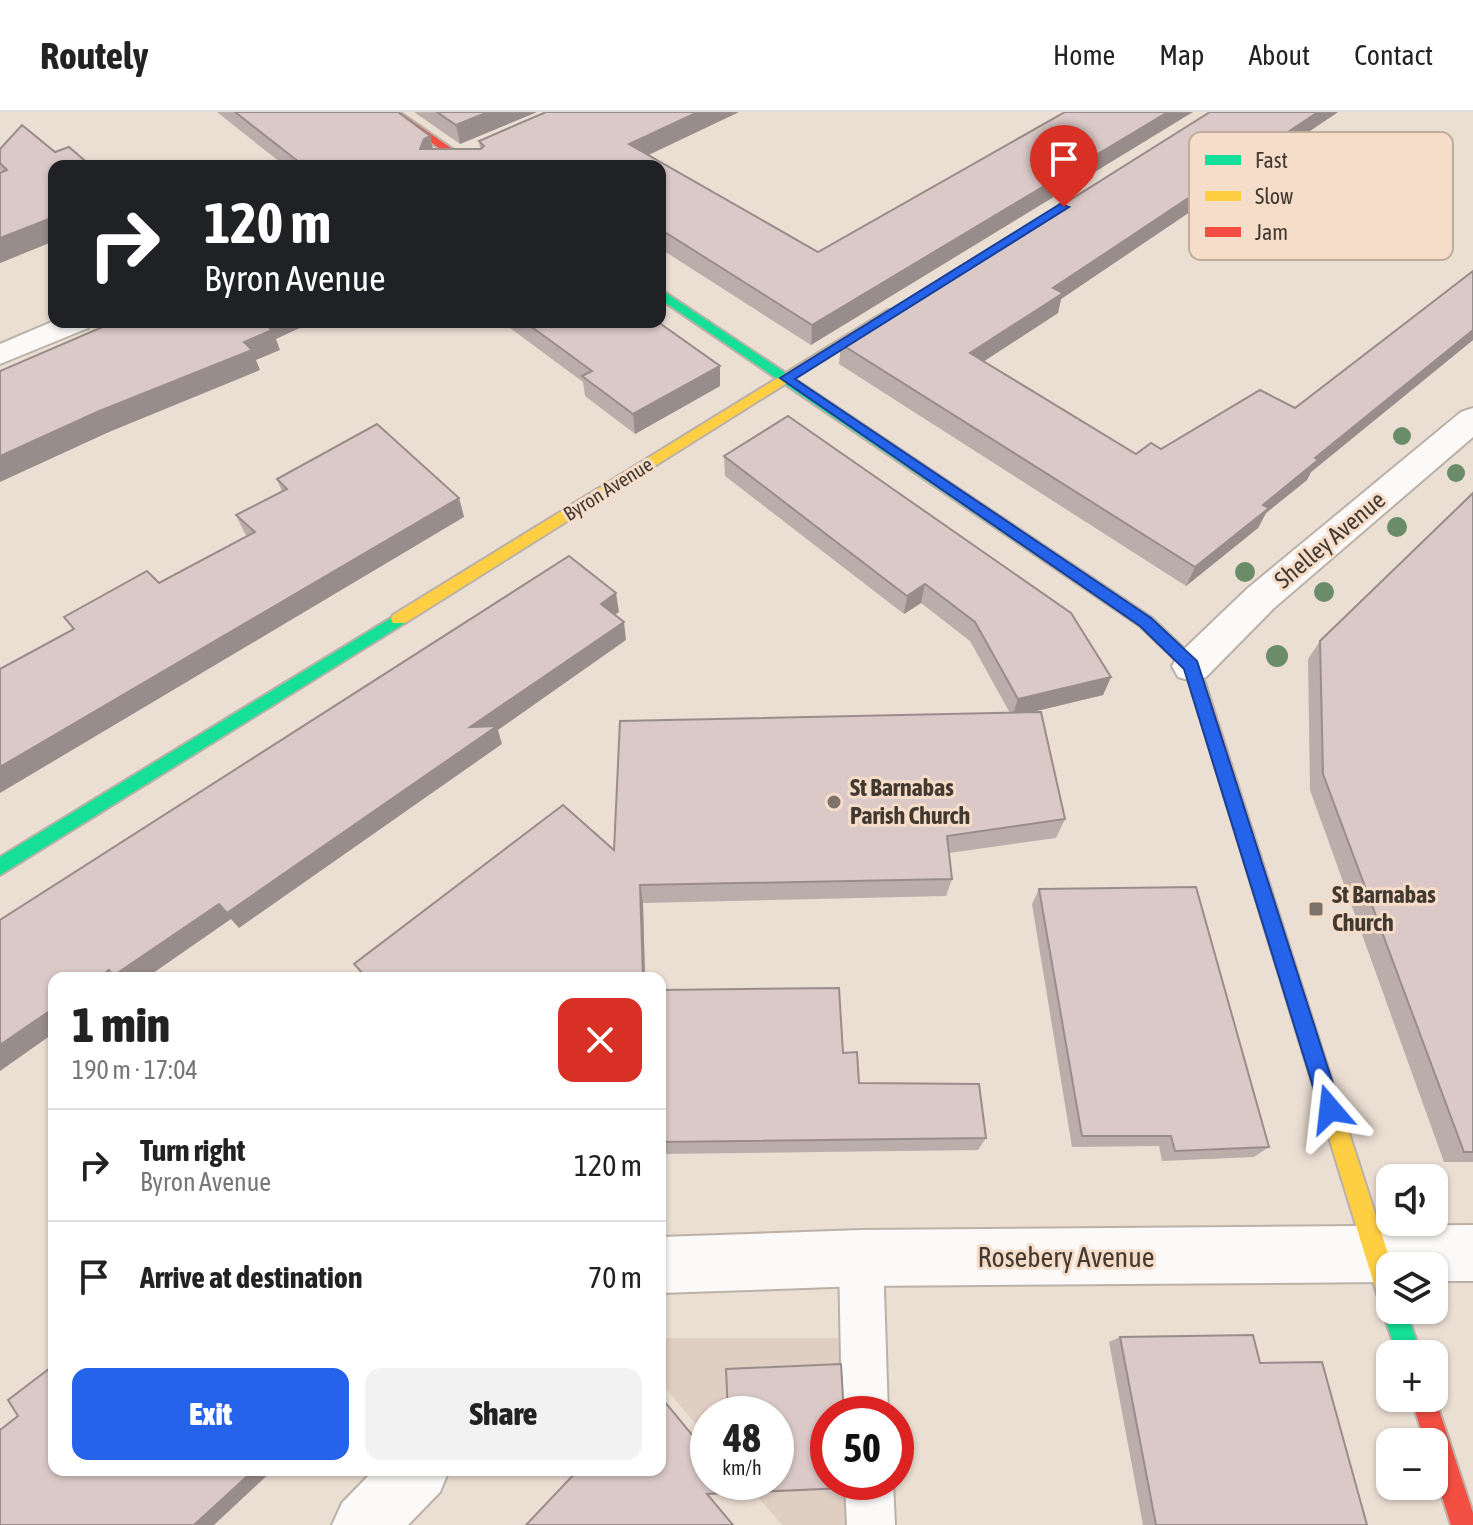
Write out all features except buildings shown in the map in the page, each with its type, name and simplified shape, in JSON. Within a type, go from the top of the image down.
[{"type":"main road","points":[[392,112],[464,159]]},
{"type":"main road","points":[[666,297],[1146,622],[1192,666],[1376,1255]]},
{"type":"main road","name":"Byron Avenue","points":[[0,867],[908,303]]},
{"type":"main road","points":[[1428,1412],[1464,1525]]},
{"type":"street","points":[[0,355],[63,328]]},
{"type":"street","name":"Shelley Avenue","points":[[1192,666],[1261,598],[1473,419]]},
{"type":"street","name":"Rosebery Avenue","points":[[1448,1260],[1473,1253]]},
{"type":"street","name":"Rosebery Avenue","points":[[666,1265],[861,1258],[1376,1277]]},
{"type":"street","points":[[364,1525],[412,1476]]},
{"type":"lane","points":[[861,1258],[865,1396]]},
{"type":"lane","points":[[870,1500],[871,1525]]},
{"type":"shaded area","points":[[667,1338],[862,1338],[836,1396],[810,1396],[810,1500],[893,1500],[895,1525],[782,1525],[760,1500],[794,1500],[794,1396],[690,1396],[690,1417],[666,1389]]},
{"type":"traffic: fast","points":[[666,297],[1146,622],[1192,666],[1200,692]]},
{"type":"traffic: fast","points":[[0,867],[399,619]]},
{"type":"traffic: fast","points":[[1399,1324],[1404,1340]]},
{"type":"traffic: slow","points":[[399,619],[892,313]]},
{"type":"traffic: slow","points":[[1309,1040],[1376,1253]]},
{"type":"traffic: jam","points":[[392,112],[463,160]]},
{"type":"traffic: jam","points":[[1200,692],[1309,1040]]},
{"type":"traffic: jam","points":[[1428,1412],[1464,1525]]},
{"type":"place","name":"St Barnabas Parish Church","points":[[834,802]]},
{"type":"place","name":"St Barnabas Church","points":[[1316,909]]},
{"type":"route","points":[[1064,207],[786,378],[1146,622],[1192,666],[1330,1109]]}]
